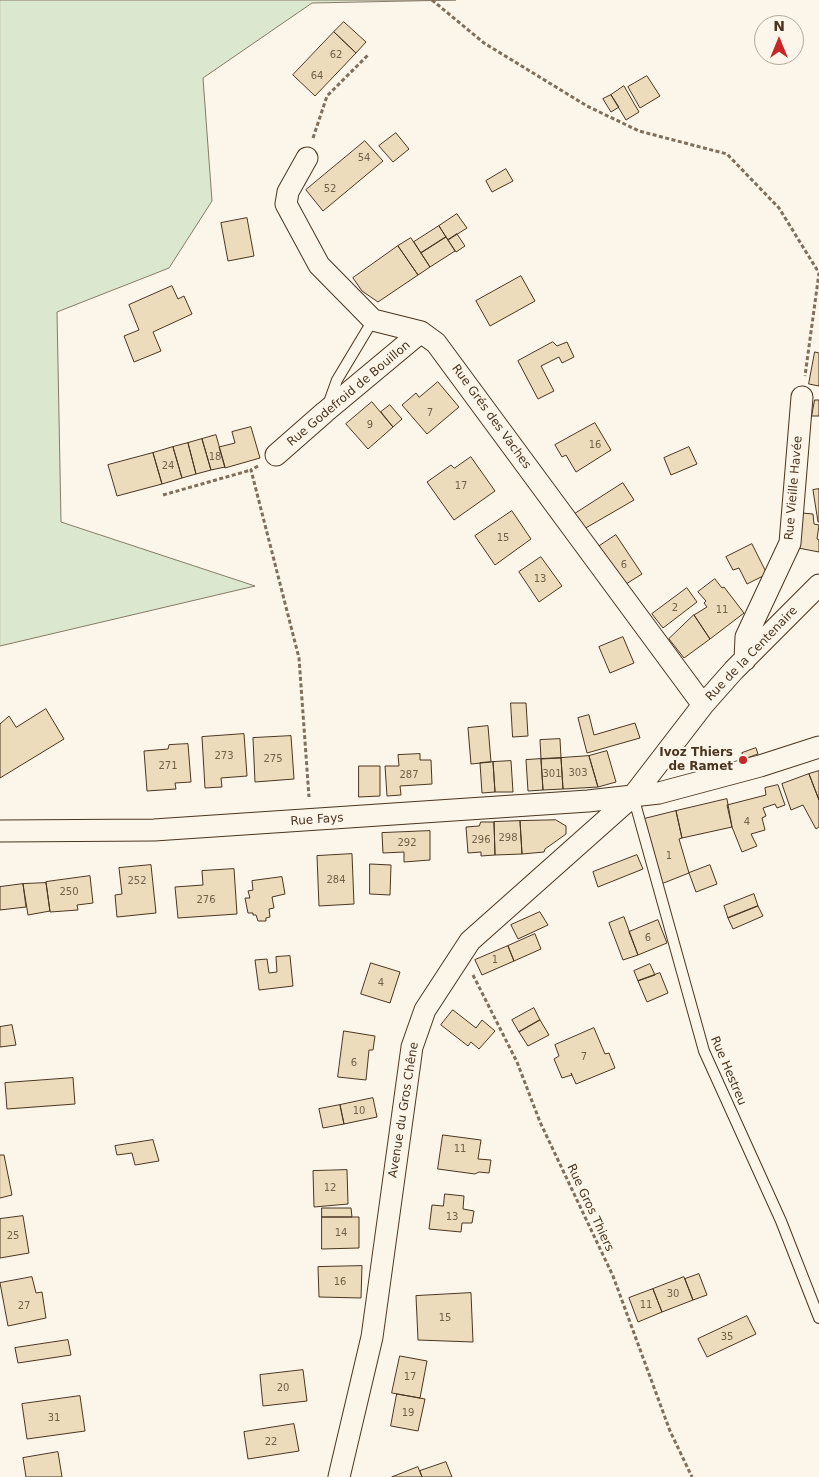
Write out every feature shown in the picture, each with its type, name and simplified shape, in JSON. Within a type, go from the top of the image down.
[{"type":"street","points":[[307,158],[288,192],[286,204],[319,265],[374,320]]},
{"type":"street","name":"Rue Grés des Vaches","points":[[374,320],[421,332],[436,342],[703,705]]},
{"type":"street","name":"Rue Godefroid de Bouillon","points":[[276,455],[421,332]]},
{"type":"street","name":"Rue Vieille Havée","points":[[744,660],[746,637],[790,543],[802,397]]},
{"type":"street","name":"Rue de la Centenaire","points":[[633,796],[703,705],[744,660],[819,586]]},
{"type":"street","name":"Rue Fays","points":[[0,831],[154,830],[588,801],[660,793],[760,766],[819,747]]},
{"type":"street","name":"Avenue du Gros Chêne","points":[[340,1477],[372,1336],[412,1047],[424,1010],[470,942],[633,796]]},
{"type":"lane","points":[[325,412],[337,380],[374,320]]},
{"type":"lane","name":"Rue Hestreu","points":[[633,796],[704,1051],[782,1221],[819,1318]]},
{"type":"path","points":[[432,0],[484,43],[587,106],[639,131],[727,154],[779,208],[819,273],[802,397]]},
{"type":"path","points":[[307,158],[327,96],[368,55]]},
{"type":"path","points":[[163,494],[251,470],[276,455]]},
{"type":"path","points":[[251,470],[299,658],[311,820]]},
{"type":"path","name":"Rue Gros Thiers","points":[[461,953],[517,1062],[540,1122],[613,1276],[670,1431],[692,1477]]},
{"type":"green space","points":[[0,0],[456,0],[312,3],[203,78],[212,201],[169,268],[57,312],[61,522],[255,586],[0,646]]},
{"type":"building","points":[[344,22],[366,42],[356,53],[334,32]]},
{"type":"building","points":[[334,32],[356,53],[315,96],[293,75]]},
{"type":"building","points":[[647,76],[660,96],[640,108],[628,87]]},
{"type":"building","points":[[624,86],[639,112],[626,120],[611,95]]},
{"type":"building","points":[[611,95],[619,107],[611,112],[603,99]]},
{"type":"building","points":[[396,133],[409,149],[393,162],[379,146]]},
{"type":"building","points":[[365,141],[383,161],[323,211],[306,190]]},
{"type":"building","points":[[506,169],[513,181],[492,192],[486,181]]},
{"type":"building","points":[[457,214],[467,228],[448,240],[439,226]]},
{"type":"building","points":[[247,218],[254,256],[228,261],[221,223]]},
{"type":"building","points":[[439,226],[446,237],[421,253],[414,242]]},
{"type":"building","points":[[457,234],[465,246],[456,252],[448,240]]},
{"type":"building","points":[[446,237],[455,251],[430,267],[421,253]]},
{"type":"building","points":[[411,238],[430,267],[418,275],[398,246]]},
{"type":"building","points":[[398,246],[418,275],[378,302],[362,291],[353,278]]},
{"type":"building","points":[[521,276],[535,301],[490,326],[476,301]]},
{"type":"building","points":[[172,286],[178,299],[184,296],[192,314],[153,332],[161,351],[134,362],[124,336],[139,330],[129,305]]},
{"type":"building","points":[[553,342],[557,346],[567,342],[574,357],[562,363],[559,357],[541,366],[554,391],[538,399],[518,361]]},
{"type":"building","points":[[815,352],[819,353],[819,386],[809,384]]},
{"type":"building","points":[[438,382],[459,407],[427,434],[402,405],[416,393],[419,397]]},
{"type":"building","points":[[815,400],[819,400],[819,416],[812,416]]},
{"type":"building","points":[[372,402],[393,427],[368,449],[346,424]]},
{"type":"building","points":[[390,405],[402,419],[393,427],[381,412]]},
{"type":"building","points":[[595,423],[611,450],[576,472],[566,455],[562,457],[555,445]]},
{"type":"building","points":[[251,427],[260,458],[225,468],[219,447],[235,443],[232,432]]},
{"type":"building","points":[[216,435],[225,467],[211,470],[202,439]]},
{"type":"building","points":[[202,439],[211,470],[196,474],[188,443]]},
{"type":"building","points":[[188,443],[196,474],[182,478],[173,447]]},
{"type":"building","points":[[173,447],[182,478],[162,484],[153,453]]},
{"type":"building","points":[[689,447],[697,464],[671,475],[664,458]]},
{"type":"building","points":[[153,453],[162,484],[117,496],[108,465]]},
{"type":"building","points":[[471,457],[495,491],[454,520],[427,482],[451,465],[454,468]]},
{"type":"building","points":[[623,483],[634,500],[584,529],[573,515]]},
{"type":"building","points":[[819,489],[819,522],[818,522],[813,490]]},
{"type":"building","points":[[512,511],[531,539],[495,565],[475,536]]},
{"type":"building","points":[[802,513],[813,514],[814,524],[819,525],[817,539],[819,540],[819,552],[798,548]]},
{"type":"building","points":[[616,535],[642,574],[626,584],[598,547]]},
{"type":"building","points":[[752,544],[767,574],[747,584],[739,568],[733,570],[726,557]]},
{"type":"building","points":[[541,557],[562,586],[539,602],[519,572]]},
{"type":"building","points":[[715,579],[722,588],[724,587],[744,613],[710,639],[694,615],[707,607],[704,603],[706,601],[698,592]]},
{"type":"building","points":[[687,588],[697,602],[663,628],[652,614]]},
{"type":"building","points":[[694,615],[710,639],[684,658],[669,639]]},
{"type":"building","points":[[623,637],[634,663],[610,673],[599,647]]},
{"type":"building","points":[[511,703],[526,703],[528,736],[513,737]]},
{"type":"building","points":[[46,709],[64,739],[0,778],[0,724],[9,716],[16,727]]},
{"type":"building","points":[[589,715],[594,735],[635,723],[640,738],[587,753],[578,718]]},
{"type":"building","points":[[488,726],[491,762],[471,764],[468,728]]},
{"type":"building","points":[[244,734],[247,776],[221,778],[222,787],[205,788],[202,737]]},
{"type":"building","points":[[291,736],[294,779],[255,782],[253,738]]},
{"type":"building","points":[[560,739],[561,758],[541,759],[540,740]]},
{"type":"building","points":[[188,744],[191,782],[175,783],[176,789],[147,791],[144,751],[168,749],[169,745]]},
{"type":"building","points":[[756,748],[758,754],[744,759],[742,753]]},
{"type":"building","points":[[607,751],[616,782],[598,787],[589,756]]},
{"type":"building","points":[[420,754],[420,760],[431,760],[432,784],[400,786],[401,795],[387,796],[385,766],[399,766],[398,755]]},
{"type":"building","points":[[589,756],[598,787],[563,789],[561,758]]},
{"type":"building","points":[[561,758],[563,789],[543,790],[541,759]]},
{"type":"building","points":[[541,759],[543,790],[528,791],[526,760]]},
{"type":"building","points":[[511,761],[513,792],[495,792],[493,762]]},
{"type":"building","points":[[493,762],[495,792],[482,793],[480,763]]},
{"type":"building","points":[[359,766],[380,766],[380,796],[359,797]]},
{"type":"building","points":[[819,771],[819,800],[809,774]]},
{"type":"building","points":[[809,774],[819,800],[819,827],[816,829],[803,805],[791,810],[782,784]]},
{"type":"building","points":[[778,785],[785,805],[777,808],[775,804],[763,808],[766,816],[762,818],[765,830],[751,834],[757,846],[742,852],[732,827],[727,805],[766,795],[765,788]]},
{"type":"building","points":[[727,799],[732,827],[682,838],[676,811]]},
{"type":"building","points":[[676,811],[682,838],[679,839],[689,873],[661,884],[644,819]]},
{"type":"building","points":[[556,820],[566,826],[566,834],[545,849],[544,852],[522,854],[520,821]]},
{"type":"building","points":[[520,821],[522,854],[495,855],[494,822]]},
{"type":"building","points":[[481,822],[494,822],[495,855],[481,856],[481,852],[468,853],[466,827],[479,826]]},
{"type":"building","points":[[430,831],[430,860],[404,862],[404,852],[383,853],[382,833]]},
{"type":"building","points":[[352,854],[354,904],[319,906],[317,856]]},
{"type":"building","points":[[637,855],[643,869],[598,887],[593,872]]},
{"type":"building","points":[[370,864],[391,865],[390,895],[370,894]]},
{"type":"building","points":[[151,865],[156,913],[117,917],[115,895],[122,894],[119,868]]},
{"type":"building","points":[[710,865],[717,884],[696,892],[689,873]]},
{"type":"building","points":[[234,869],[237,914],[178,918],[175,887],[203,885],[202,871]]},
{"type":"building","points":[[90,876],[93,903],[77,905],[78,910],[50,912],[46,882]]},
{"type":"building","points":[[282,877],[285,894],[272,897],[274,908],[269,909],[270,917],[266,918],[266,921],[258,921],[256,915],[248,913],[245,898],[250,898],[248,891],[253,890],[252,881]]},
{"type":"building","points":[[46,883],[50,911],[28,915],[23,884]]},
{"type":"building","points":[[23,884],[26,907],[0,910],[0,887]]},
{"type":"building","points":[[754,894],[758,906],[728,918],[724,906]]},
{"type":"building","points":[[758,906],[763,916],[733,929],[728,918]]},
{"type":"building","points":[[540,912],[548,925],[518,939],[511,925]]},
{"type":"building","points":[[624,917],[638,955],[623,960],[609,923]]},
{"type":"building","points":[[658,920],[667,943],[638,955],[629,932]]},
{"type":"building","points":[[535,934],[541,949],[514,961],[508,946]]},
{"type":"building","points":[[508,946],[514,961],[482,975],[475,960]]},
{"type":"building","points":[[290,956],[293,986],[259,990],[255,960],[267,959],[269,973],[277,972],[276,957]]},
{"type":"building","points":[[371,963],[400,972],[390,1003],[361,994]]},
{"type":"building","points":[[650,964],[655,975],[638,981],[634,971]]},
{"type":"building","points":[[660,973],[668,993],[647,1002],[638,981]]},
{"type":"building","points":[[534,1008],[540,1020],[519,1032],[512,1020]]},
{"type":"building","points":[[453,1010],[476,1028],[482,1020],[495,1031],[479,1049],[471,1042],[468,1046],[441,1025]]},
{"type":"building","points":[[540,1020],[549,1035],[528,1046],[519,1032]]},
{"type":"building","points":[[12,1025],[16,1045],[0,1047],[0,1027]]},
{"type":"building","points":[[594,1028],[605,1054],[609,1053],[615,1068],[576,1084],[572,1075],[562,1078],[554,1059],[559,1056],[555,1045]]},
{"type":"building","points":[[344,1031],[375,1036],[373,1050],[369,1050],[366,1080],[338,1077]]},
{"type":"building","points":[[73,1078],[75,1104],[7,1109],[5,1083]]},
{"type":"building","points":[[373,1098],[377,1117],[344,1124],[340,1105]]},
{"type":"building","points":[[340,1105],[344,1124],[323,1128],[319,1109]]},
{"type":"building","points":[[443,1135],[481,1140],[478,1159],[491,1160],[489,1173],[479,1172],[475,1174],[438,1169]]},
{"type":"building","points":[[153,1140],[159,1161],[135,1165],[132,1153],[117,1155],[115,1146]]},
{"type":"building","points":[[0,1155],[4,1155],[12,1195],[0,1198]]},
{"type":"building","points":[[347,1170],[348,1204],[314,1207],[313,1171]]},
{"type":"building","points":[[445,1194],[464,1196],[463,1209],[474,1211],[472,1223],[462,1223],[461,1232],[429,1229],[432,1205],[443,1206]]},
{"type":"building","points":[[322,1208],[351,1208],[352,1217],[322,1217]]},
{"type":"building","points":[[23,1216],[29,1253],[0,1258],[0,1219]]},
{"type":"building","points":[[322,1217],[359,1217],[359,1248],[322,1249]]},
{"type":"building","points":[[362,1266],[361,1298],[319,1297],[318,1267]]},
{"type":"building","points":[[699,1274],[707,1295],[693,1300],[685,1279]]},
{"type":"building","points":[[32,1277],[36,1293],[42,1292],[46,1318],[8,1326],[0,1283]]},
{"type":"building","points":[[684,1277],[693,1300],[662,1312],[653,1289]]},
{"type":"building","points":[[653,1289],[662,1312],[638,1322],[629,1298]]},
{"type":"building","points":[[471,1293],[473,1342],[418,1340],[416,1296]]},
{"type":"building","points":[[747,1316],[756,1334],[707,1357],[698,1339]]},
{"type":"building","points":[[68,1340],[71,1355],[18,1363],[15,1348]]},
{"type":"building","points":[[400,1356],[427,1361],[420,1398],[392,1393]]},
{"type":"building","points":[[303,1370],[307,1401],[263,1406],[260,1375]]},
{"type":"building","points":[[397,1394],[425,1399],[418,1431],[391,1426]]},
{"type":"building","points":[[80,1396],[85,1431],[27,1439],[22,1404]]},
{"type":"building","points":[[294,1424],[299,1451],[248,1459],[244,1432]]},
{"type":"building","points":[[58,1452],[62,1477],[26,1477],[23,1458]]},
{"type":"building","points":[[446,1462],[452,1477],[422,1477],[420,1471]]},
{"type":"building","points":[[418,1467],[422,1477],[392,1477]]},
{"type":"place","name":"Ivoz Thiers de Ramet","points":[[743,760]]}]
